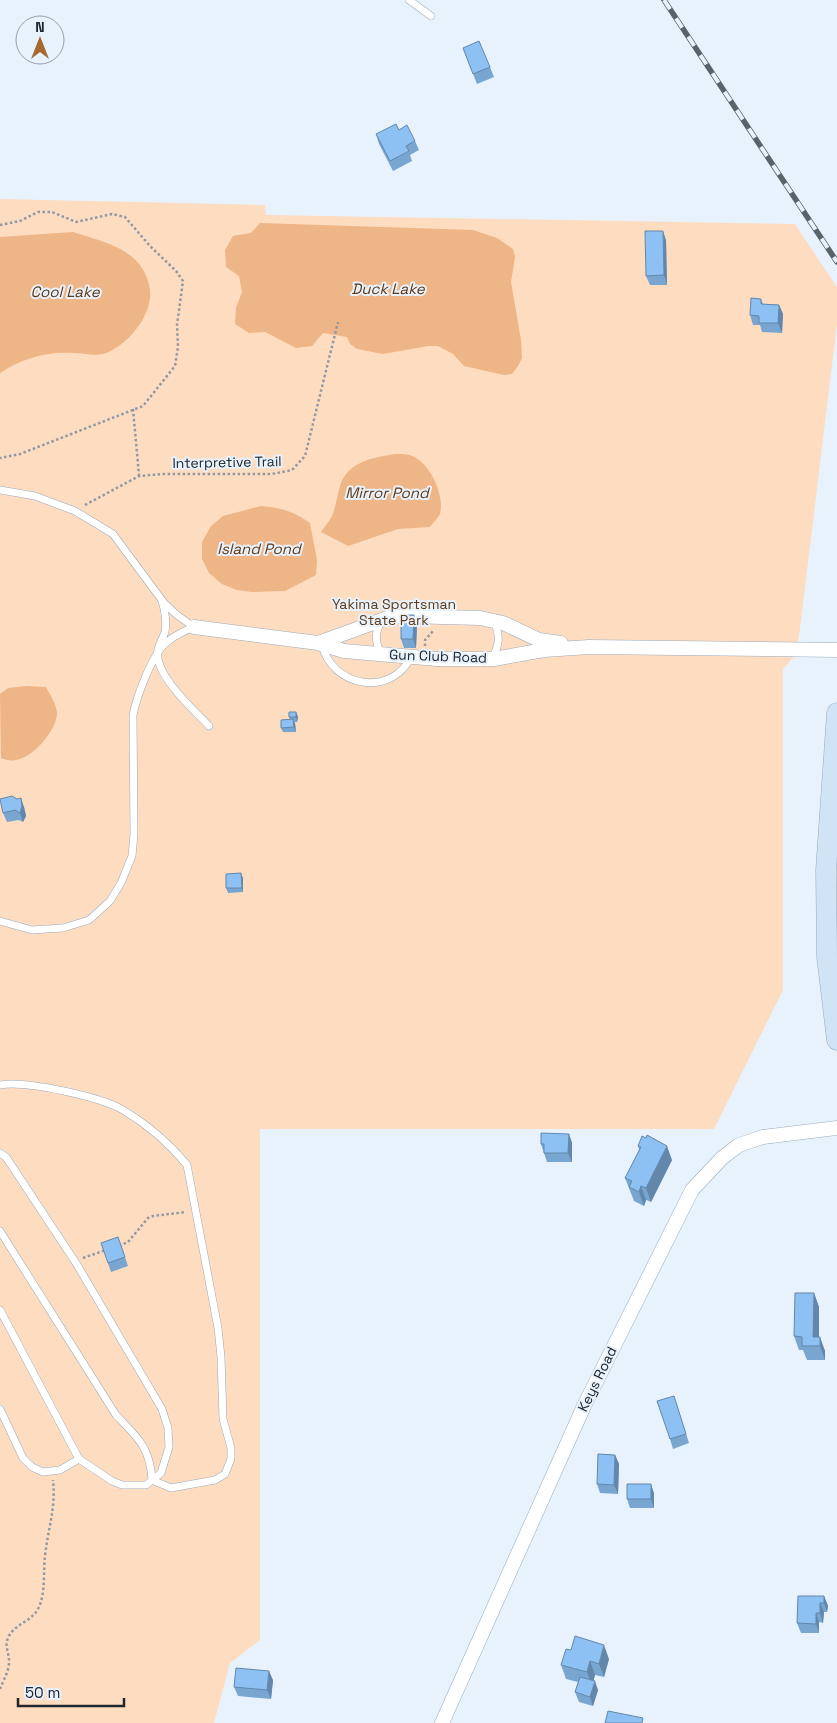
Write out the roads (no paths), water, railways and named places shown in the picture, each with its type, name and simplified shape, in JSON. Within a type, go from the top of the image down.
[{"type":"main road","points":[[837,714],[826,870],[827,958],[837,1040]]},
{"type":"street","name":"Gun Club Road","points":[[320,643],[383,620],[407,616],[480,618],[503,623],[539,640],[589,647]]},
{"type":"street","name":"Gun Club Road","points":[[194,627],[320,643],[344,651],[418,657],[492,659],[544,650],[589,647],[837,650]]},
{"type":"street","name":"Keys Road","points":[[442,1723],[584,1406],[692,1190],[722,1158],[739,1145],[763,1137],[837,1128]]},
{"type":"lane","points":[[409,0],[431,16]]},
{"type":"lane","points":[[0,490],[34,496],[74,511],[112,534],[162,601],[194,627]]},
{"type":"lane","points":[[0,921],[32,930],[63,928],[88,920],[110,901],[121,883],[132,856],[134,834],[133,715],[136,699],[165,632],[166,615],[162,601]]},
{"type":"lane","points":[[380,654],[376,638],[378,627],[383,620]]},
{"type":"lane","points":[[492,659],[498,646],[499,637],[494,621]]},
{"type":"lane","points":[[157,652],[178,633],[194,627]]},
{"type":"lane","points":[[320,643],[331,666],[342,675],[359,681],[378,682],[392,678],[418,657]]},
{"type":"lane","points":[[157,652],[160,665],[170,684],[209,726]]},
{"type":"lane","points":[[0,1085],[9,1083],[53,1088],[122,1109],[152,1129],[174,1150],[187,1166],[218,1328],[223,1419],[231,1448],[231,1459],[225,1474],[215,1480],[171,1488],[152,1480]]},
{"type":"lane","points":[[0,1153],[6,1157],[74,1261],[162,1409],[168,1428],[169,1447],[161,1473],[146,1485],[122,1485],[100,1475],[79,1459],[0,1310]]},
{"type":"lane","points":[[0,1231],[116,1415],[136,1435],[144,1448],[150,1458],[152,1480]]},
{"type":"lane","points":[[0,1409],[23,1458],[32,1467],[43,1472],[60,1470],[79,1459]]},
{"type":"water","name":"Duck Lake","points":[[260,223],[473,230],[497,238],[513,249],[515,257],[511,282],[521,340],[522,358],[518,366],[512,374],[504,375],[464,366],[453,354],[438,346],[383,354],[357,349],[350,344],[347,337],[323,333],[312,346],[296,348],[265,332],[249,333],[235,324],[236,308],[242,292],[239,276],[226,267],[225,250],[233,236],[251,233]]},
{"type":"water","name":"Cool Lake","points":[[73,232],[110,244],[132,257],[140,265],[150,290],[150,300],[143,319],[137,329],[121,345],[103,354],[54,353],[25,360],[0,373],[0,237]]},
{"type":"water","name":"Mirror Pond","points":[[396,454],[410,455],[419,460],[425,465],[435,480],[441,506],[440,514],[430,527],[398,529],[348,546],[321,532],[332,516],[340,486],[349,471],[370,459]]},
{"type":"water","name":"Island Pond","points":[[261,506],[287,511],[310,523],[317,560],[316,575],[285,591],[252,592],[237,590],[222,584],[209,573],[202,559],[202,542],[211,526],[223,516]]},
{"type":"water","points":[[46,687],[53,699],[57,712],[56,719],[49,734],[30,754],[16,760],[1,758],[0,694],[8,688]]},
{"type":"railway","points":[[664,0],[837,262]]},
{"type":"park label","name":"Yakima Sportsman State Park","points":[[394,612]]}]
